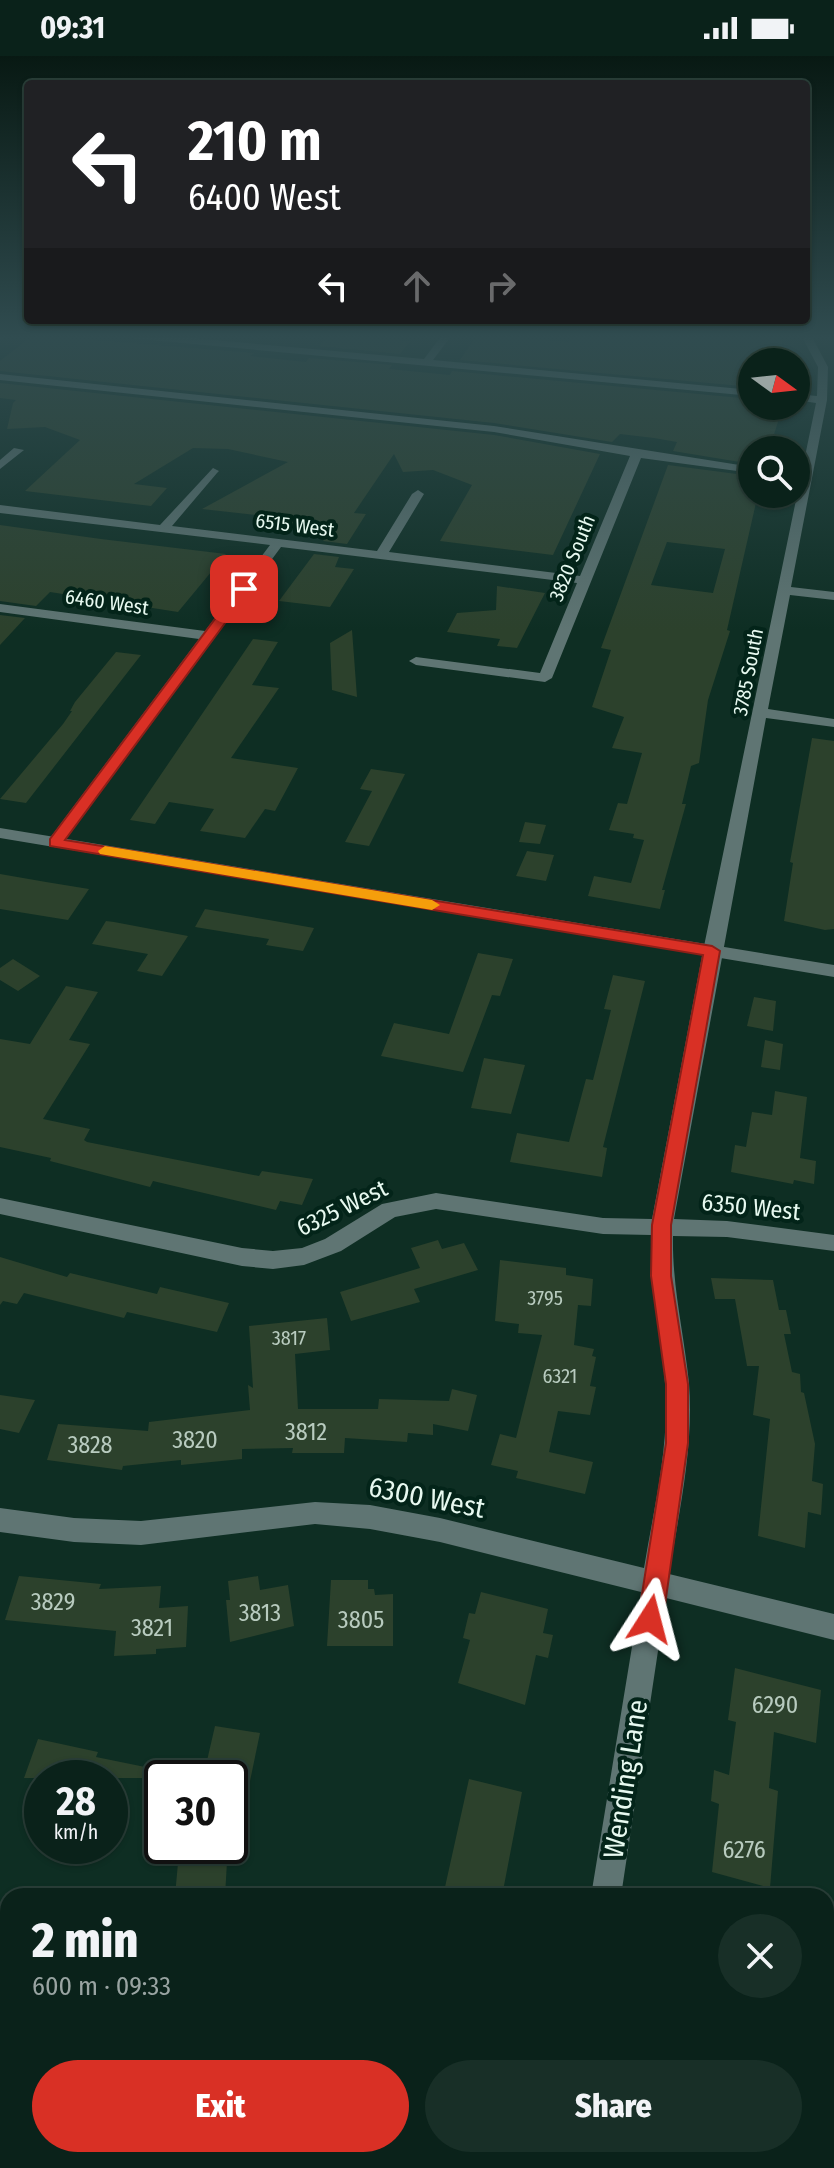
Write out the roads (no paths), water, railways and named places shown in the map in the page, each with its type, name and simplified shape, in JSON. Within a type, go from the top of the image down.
[{"type":"street","points":[[521,434],[738,468]]},
{"type":"street","points":[[0,466],[18,450]]},
{"type":"street","name":"3820 South","points":[[416,661],[545,678],[637,453]]},
{"type":"street","points":[[163,529],[213,471]]},
{"type":"street","points":[[381,555],[418,494]]},
{"type":"street","name":"3785 South","points":[[712,951],[761,713],[796,508]]},
{"type":"street","name":"6515 West","points":[[0,509],[585,580]]},
{"type":"street","points":[[55,842],[278,543]]},
{"type":"street","points":[[784,590],[834,596]]},
{"type":"street","name":"6460 West","points":[[0,608],[209,636]]},
{"type":"street","points":[[761,713],[834,723]]},
{"type":"street","points":[[0,833],[834,971]]},
{"type":"street","name":"Wending Lane","points":[[607,1888],[673,1476],[677,1384],[661,1276],[662,1225],[712,951]]},
{"type":"street","name":"6325 West","points":[[0,1206],[242,1257],[273,1260],[320,1251],[390,1210],[436,1201],[603,1226],[662,1225]]},
{"type":"street","name":"6350 West","points":[[662,1225],[761,1232],[834,1243]]},
{"type":"street","name":"6300 West","points":[[0,1520],[62,1529],[141,1533],[195,1529],[292,1515],[340,1513],[440,1530],[834,1627]]}]
